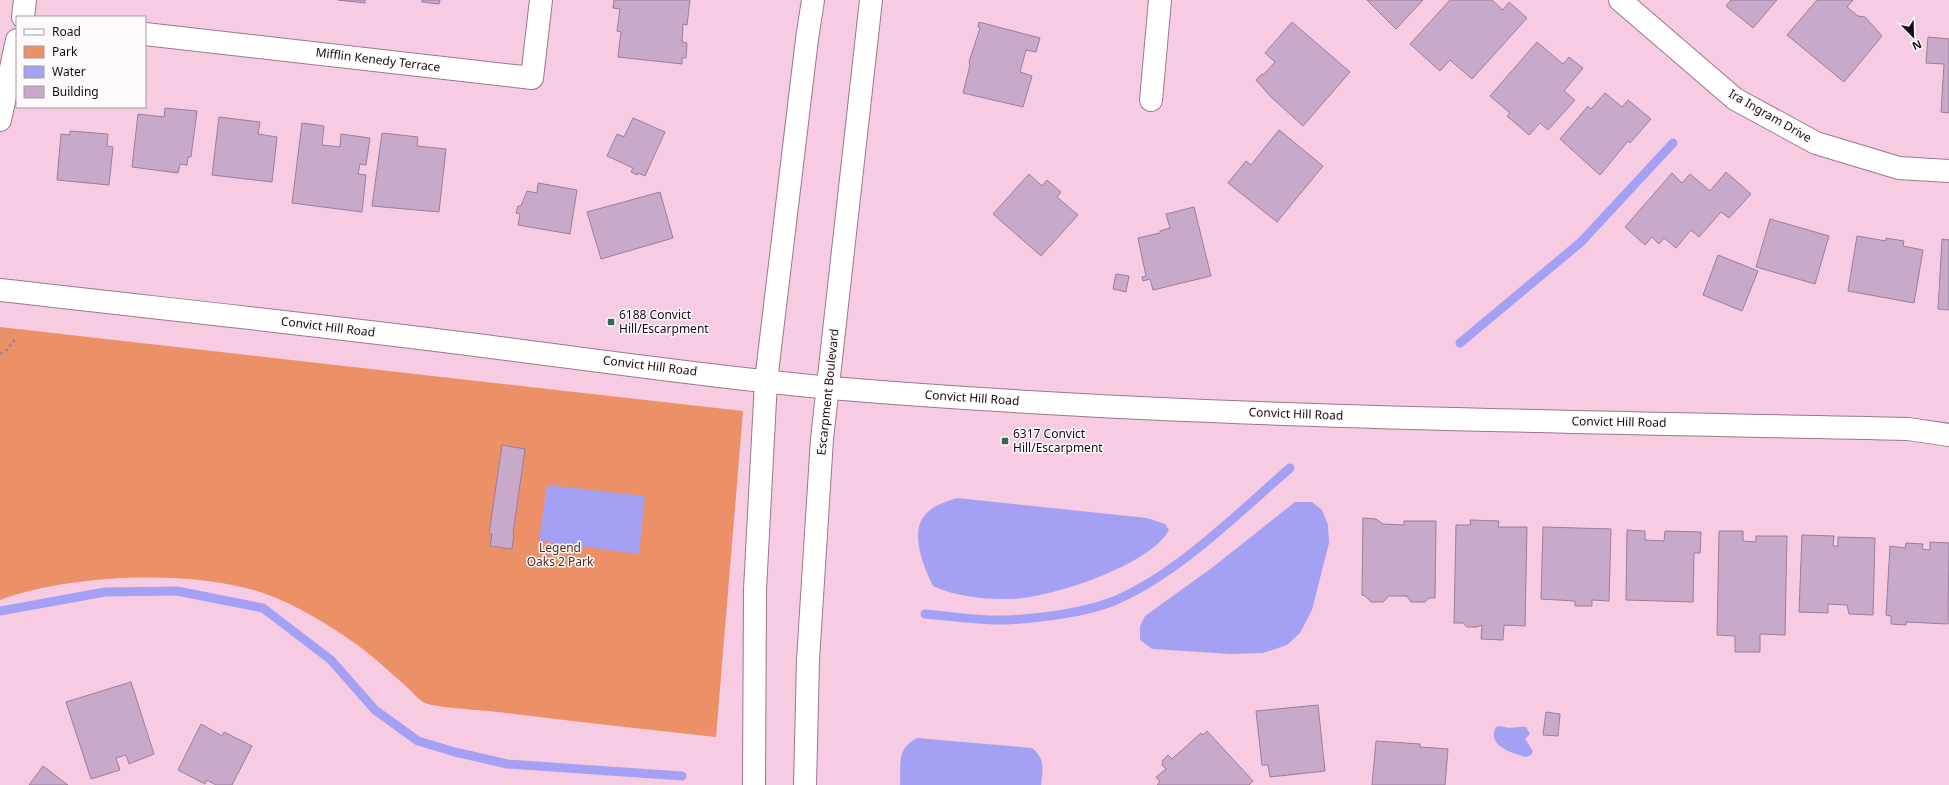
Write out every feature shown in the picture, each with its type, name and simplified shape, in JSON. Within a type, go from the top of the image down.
[{"type":"street","points":[[23,16],[25,0]]},
{"type":"street","name":"Mifflin Kenedy Terrace","points":[[146,34],[532,78],[541,0]]},
{"type":"street","points":[[754,785],[755,590],[766,381],[813,0]]},
{"type":"street","name":"Escarpment Boulevard","points":[[805,785],[808,653],[822,439],[871,0]]},
{"type":"street","points":[[1151,100],[1160,0]]},
{"type":"street","name":"Ira Ingram Drive","points":[[1620,0],[1735,99],[1816,143],[1899,168],[1949,171]]},
{"type":"street","points":[[0,120],[16,45]]},
{"type":"street","name":"Convict Hill Road","points":[[0,290],[460,343],[828,388],[1080,406],[1367,416],[1908,430],[1949,435]]},
{"type":"path","points":[[0,354],[7,350],[15,338]]},
{"type":"green space","name":"Legend Oaks 2 Park","points":[[0,327],[743,411],[716,737],[446,707],[425,703],[363,649],[323,622],[299,609],[263,593],[234,585],[202,580],[167,578],[95,580],[28,591],[0,600]]},
{"type":"water","points":[[547,485],[645,496],[639,554],[539,541]]},
{"type":"water","points":[[957,498],[1147,518],[1165,524],[1169,530],[1158,543],[1141,556],[1119,568],[1069,588],[1022,598],[977,598],[950,592],[933,586],[922,560],[918,541],[920,522],[925,515],[936,506]]},
{"type":"water","points":[[1295,502],[1312,502],[1322,510],[1328,525],[1329,543],[1312,610],[1300,633],[1287,645],[1263,653],[1231,654],[1152,649],[1140,640],[1140,626],[1145,616],[1213,567]]},
{"type":"water","points":[[1501,726],[1508,728],[1526,727],[1530,734],[1525,739],[1533,751],[1531,755],[1526,757],[1508,751],[1497,744],[1494,739],[1494,734],[1496,727]]},
{"type":"water","points":[[917,738],[1032,748],[1039,756],[1042,764],[1041,785],[900,785],[900,764],[903,752],[910,742]]},
{"type":"building","points":[[338,0],[365,0],[365,3]]},
{"type":"building","points":[[422,0],[440,0],[439,4],[422,2]]},
{"type":"building","points":[[614,0],[690,0],[687,25],[683,24],[682,42],[687,43],[686,58],[682,58],[682,64],[618,57],[621,32],[617,31],[620,9],[613,8]]},
{"type":"building","points":[[1367,0],[1423,0],[1396,29]]},
{"type":"building","points":[[1450,0],[1492,0],[1503,10],[1509,2],[1527,18],[1472,79],[1450,60],[1440,71],[1410,44]]},
{"type":"building","points":[[1731,0],[1777,0],[1753,28],[1726,6]]},
{"type":"building","points":[[1817,0],[1853,0],[1847,7],[1858,16],[1865,17],[1882,36],[1844,82],[1787,35]]},
{"type":"building","points":[[979,22],[1040,38],[1036,52],[1026,50],[1020,72],[1032,76],[1023,107],[963,93],[970,65],[969,62],[980,28],[978,27]]},
{"type":"building","points":[[1292,22],[1350,72],[1303,126],[1271,97],[1256,80],[1275,62],[1265,53]]},
{"type":"building","points":[[1928,37],[1949,39],[1949,113],[1941,112],[1944,64],[1926,63]]},
{"type":"building","points":[[1537,42],[1563,64],[1569,57],[1583,68],[1564,91],[1575,100],[1548,130],[1540,123],[1529,135],[1507,116],[1510,113],[1490,96]]},
{"type":"building","points":[[1605,93],[1622,107],[1628,100],[1651,119],[1630,143],[1628,141],[1600,175],[1560,139],[1588,106],[1591,109]]},
{"type":"building","points":[[165,108],[197,111],[191,157],[188,157],[187,165],[180,164],[178,173],[132,167],[138,114],[164,117]]},
{"type":"building","points":[[219,117],[260,122],[258,134],[277,137],[272,182],[212,175]]},
{"type":"building","points":[[633,118],[665,132],[645,176],[638,173],[637,175],[631,172],[633,168],[607,156],[617,134],[624,137]]},
{"type":"building","points":[[302,123],[324,126],[322,145],[340,147],[341,134],[370,138],[366,165],[360,164],[358,174],[366,175],[362,212],[292,203]]},
{"type":"building","points":[[1279,130],[1323,166],[1277,222],[1228,183],[1246,161],[1251,165]]},
{"type":"building","points":[[70,131],[108,134],[107,146],[113,147],[109,185],[57,180],[61,134],[70,135]]},
{"type":"building","points":[[382,133],[418,137],[417,146],[446,149],[439,212],[372,206]]},
{"type":"building","points":[[1726,172],[1751,194],[1729,218],[1721,212],[1699,237],[1691,230],[1676,248],[1664,238],[1659,244],[1652,237],[1645,245],[1625,227],[1672,173],[1682,183],[1690,174],[1710,191]]},
{"type":"building","points":[[1029,174],[1042,186],[1047,180],[1061,192],[1057,197],[1078,215],[1041,256],[993,214]]},
{"type":"building","points":[[538,183],[577,190],[570,234],[518,225],[520,214],[516,213],[518,206],[521,206],[527,191],[537,193]]},
{"type":"building","points":[[660,192],[673,238],[601,259],[587,212]]},
{"type":"building","points":[[1194,207],[1211,276],[1153,290],[1150,279],[1143,281],[1142,277],[1146,276],[1138,238],[1160,233],[1160,231],[1170,228],[1166,214]]},
{"type":"building","points":[[1770,219],[1829,236],[1815,284],[1756,267]]},
{"type":"building","points":[[1857,236],[1886,241],[1886,238],[1904,241],[1903,246],[1923,250],[1914,303],[1848,291]]},
{"type":"building","points":[[1942,239],[1949,240],[1949,310],[1938,309]]},
{"type":"building","points":[[1718,255],[1758,271],[1742,311],[1703,295]]},
{"type":"building","points":[[1116,274],[1129,276],[1126,292],[1113,289]]},
{"type":"building","points":[[502,445],[525,449],[512,549],[490,546],[492,534],[489,534]]},
{"type":"building","points":[[1363,518],[1376,519],[1383,524],[1404,525],[1404,521],[1436,521],[1435,598],[1429,598],[1425,602],[1411,602],[1407,596],[1389,596],[1383,602],[1371,602],[1362,595]]},
{"type":"building","points":[[1470,520],[1499,521],[1498,527],[1527,527],[1525,626],[1504,625],[1503,640],[1481,639],[1482,625],[1477,627],[1467,627],[1463,623],[1454,623],[1456,525],[1471,525]]},
{"type":"building","points":[[1543,527],[1611,529],[1609,601],[1592,600],[1592,606],[1575,606],[1575,601],[1541,599]]},
{"type":"building","points":[[1627,530],[1645,531],[1645,540],[1664,541],[1665,531],[1701,532],[1700,553],[1694,553],[1693,602],[1626,600]]},
{"type":"building","points":[[1719,531],[1743,531],[1743,541],[1756,542],[1756,536],[1787,536],[1785,635],[1760,634],[1760,652],[1735,652],[1735,636],[1717,635]]},
{"type":"building","points":[[1802,535],[1834,536],[1833,546],[1838,546],[1838,537],[1875,538],[1873,615],[1849,614],[1847,605],[1828,604],[1828,613],[1799,612]]},
{"type":"building","points":[[1930,542],[1949,543],[1948,624],[1906,622],[1906,625],[1891,624],[1891,616],[1886,615],[1890,546],[1905,548],[1906,543],[1923,544],[1922,549],[1930,550]]},
{"type":"building","points":[[131,682],[154,754],[129,764],[126,755],[116,758],[120,770],[91,779],[66,702]]},
{"type":"building","points":[[1318,705],[1325,771],[1270,777],[1268,765],[1262,765],[1256,711]]},
{"type":"building","points":[[1546,712],[1560,714],[1558,736],[1543,735]]},
{"type":"building","points":[[201,724],[222,736],[224,732],[252,746],[232,785],[216,785],[207,780],[205,784],[178,770]]},
{"type":"building","points":[[1207,731],[1253,781],[1249,785],[1157,785],[1160,782],[1156,777],[1166,769],[1162,765],[1163,760],[1168,755],[1172,759],[1201,733],[1203,735]]},
{"type":"building","points":[[1376,741],[1420,744],[1420,747],[1448,749],[1445,785],[1372,785]]},
{"type":"building","points":[[43,766],[68,785],[29,785]]},
{"type":"waterway","points":[[1460,343],[1581,242],[1673,143]]},
{"type":"waterway","points":[[925,614],[984,620],[1004,620],[1045,617],[1074,612],[1114,601],[1138,589],[1184,559],[1228,523],[1290,468]]},
{"type":"waterway","points":[[0,611],[105,592],[177,591],[263,608],[331,660],[375,710],[418,741],[455,752],[507,764],[682,776]]},
{"type":"place","name":"6188 Convict Hill/Escarpment","points":[[611,322]]},
{"type":"place","name":"6317 Convict Hill/Escarpment","points":[[1005,441]]}]
